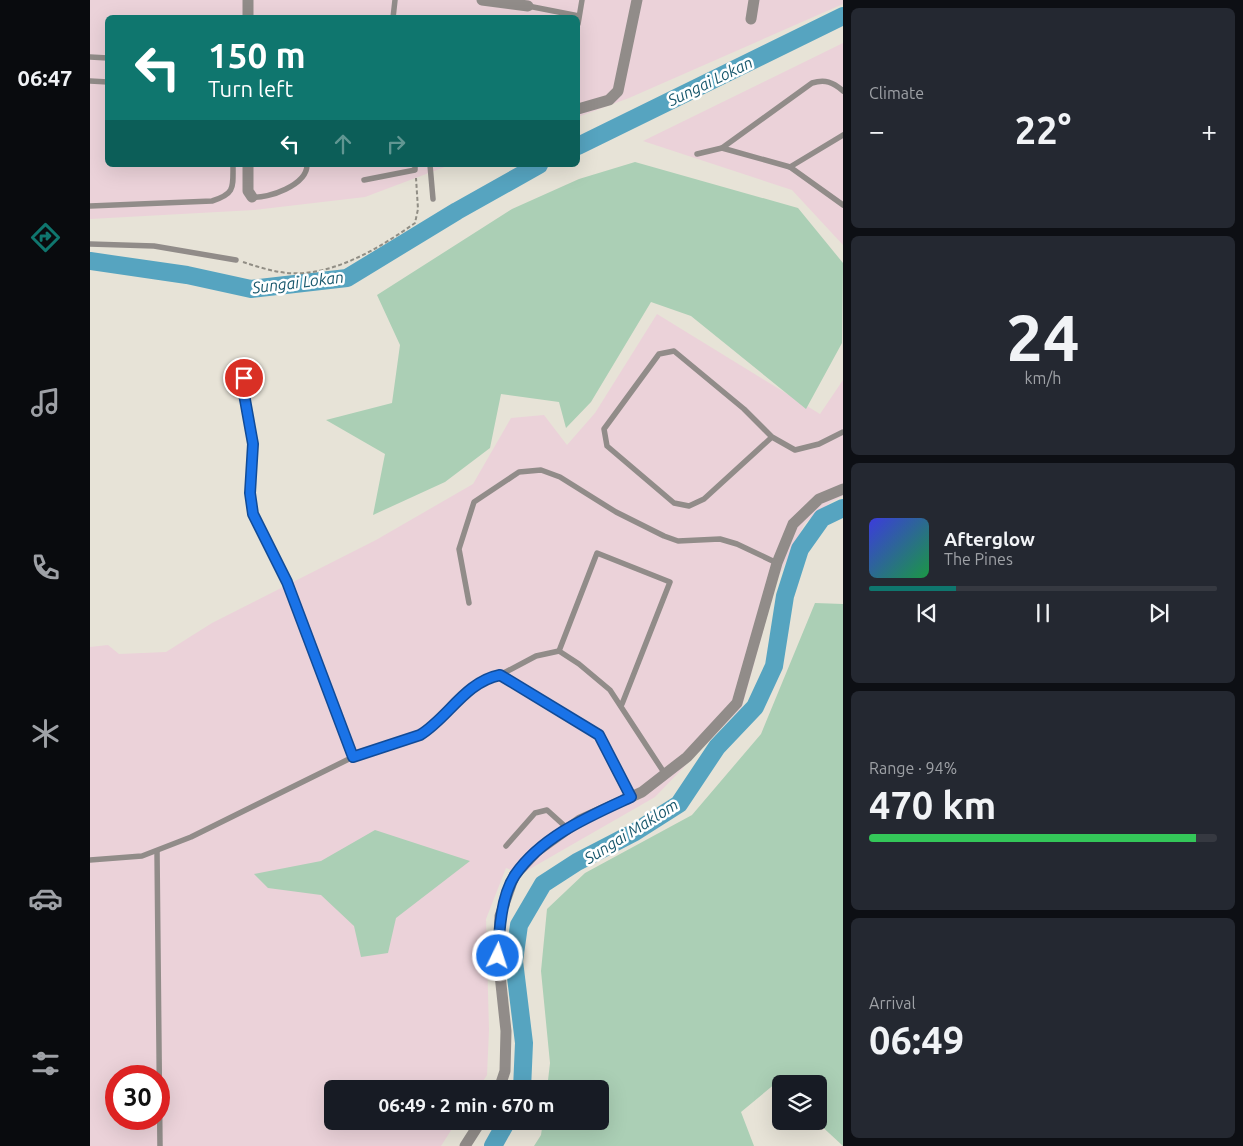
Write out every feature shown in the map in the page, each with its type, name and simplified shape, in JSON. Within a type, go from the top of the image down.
[{"type":"street","points":[[248,0],[248,15]]},
{"type":"street","points":[[482,0],[528,3]]},
{"type":"street","points":[[580,108],[609,100],[618,91],[637,0]]},
{"type":"street","points":[[751,19],[754,0]]},
{"type":"street","points":[[248,167],[248,191],[252,196]]},
{"type":"street","points":[[502,1080],[505,1071],[506,1031],[498,956],[500,916],[514,876],[537,851],[580,820],[642,792],[666,774],[687,757],[737,703],[777,563],[793,524],[819,499],[843,489]]},
{"type":"street","points":[[465,1146],[475,1130]]},
{"type":"lane","points":[[393,15],[395,0]]},
{"type":"lane","points":[[579,15],[582,0]]},
{"type":"lane","points":[[528,3],[575,15]]},
{"type":"lane","points":[[90,57],[105,58]]},
{"type":"lane","points":[[697,154],[722,148],[812,83],[822,80],[832,82],[843,91]]},
{"type":"lane","points":[[90,81],[105,82]]},
{"type":"lane","points":[[790,167],[843,135]]},
{"type":"lane","points":[[722,148],[790,167],[843,205]]},
{"type":"lane","points":[[90,206],[212,201],[227,197],[233,187],[233,167]]},
{"type":"lane","points":[[252,196],[258,198],[295,185],[304,178],[307,167]]},
{"type":"lane","points":[[430,167],[433,199]]},
{"type":"lane","points":[[364,180],[415,168]]},
{"type":"lane","points":[[90,244],[154,246],[236,260]]},
{"type":"lane","points":[[772,438],[704,499],[689,506],[674,503],[607,446],[604,438],[604,429],[659,354],[674,351],[744,409],[772,438],[795,450],[819,444],[843,432]]},
{"type":"lane","points":[[244,378],[244,394],[253,444],[250,493],[253,514],[287,582],[353,757]]},
{"type":"lane","points":[[468,603],[459,549],[474,502],[519,472],[541,470],[560,477],[616,512],[678,541],[720,540],[737,544],[777,563]]},
{"type":"lane","points":[[559,651],[597,553],[670,582],[622,704]]},
{"type":"lane","points":[[90,860],[142,856],[157,851],[191,837],[353,757],[420,735],[428,730],[453,704],[488,677],[500,675],[536,656],[559,651],[610,690],[622,704],[666,774]]},
{"type":"lane","points":[[500,675],[599,735],[631,797]]},
{"type":"lane","points":[[506,846],[535,813],[547,810],[568,829]]},
{"type":"lane","points":[[157,851],[160,1146]]},
{"type":"path","points":[[236,260],[282,272],[319,271],[338,266],[397,235],[415,223],[418,209],[415,168]]},
{"type":"shaded area","points":[[90,0],[843,0],[843,4],[629,98],[580,116],[580,15],[105,15],[105,167],[445,167],[365,197],[254,210],[90,219]]},
{"type":"shaded area","points":[[843,43],[843,245],[792,190],[643,141]]},
{"type":"shaded area","points":[[657,314],[820,414],[843,380],[843,496],[831,502],[805,523],[777,580],[742,707],[655,797],[521,874],[506,868],[486,919],[489,1030],[487,1075],[484,1080],[324,1080],[324,1130],[451,1130],[441,1146],[90,1146],[90,647],[108,645],[119,654],[166,652],[212,623],[376,540],[473,484],[511,418],[544,415],[567,445],[595,413]]},
{"type":"green space","points":[[635,162],[798,208],[843,263],[842,343],[806,409],[691,316],[651,302],[591,402],[566,428],[559,402],[501,394],[490,448],[445,482],[373,515],[385,454],[326,420],[392,403],[400,345],[377,295],[512,209],[579,179]]},
{"type":"green space","points":[[815,603],[843,604],[843,1146],[826,1130],[827,1075],[772,1075],[772,1086],[741,1112],[754,1146],[534,1146],[541,1135],[542,1130],[609,1130],[609,1080],[548,1080],[550,1063],[541,971],[547,909],[585,873],[692,815],[761,734]]},
{"type":"green space","points":[[375,830],[470,861],[396,918],[388,953],[361,957],[354,926],[321,895],[268,888],[254,874],[321,861]]},
{"type":"waterway","name":"Sungai Lokan","points":[[580,145],[843,16]]},
{"type":"waterway","name":"Sungai Lokan","points":[[90,261],[187,275],[251,289],[347,278],[457,211],[535,167]]},
{"type":"waterway","name":"Sungai Maklom","points":[[522,1080],[524,1043],[514,961],[519,925],[543,884],[577,862],[635,832],[679,804],[717,747],[755,707],[774,666],[785,596],[800,549],[822,518],[843,508]]},
{"type":"waterway","name":"Sungai Maklom","points":[[493,1146],[502,1130]]},
{"type":"route","points":[[244,378],[244,394],[253,444],[250,493],[253,514],[287,582],[353,757],[420,735],[428,730],[453,704],[488,677],[500,675],[599,735],[631,797],[580,820],[537,851],[514,876],[500,916],[498,956]]}]
